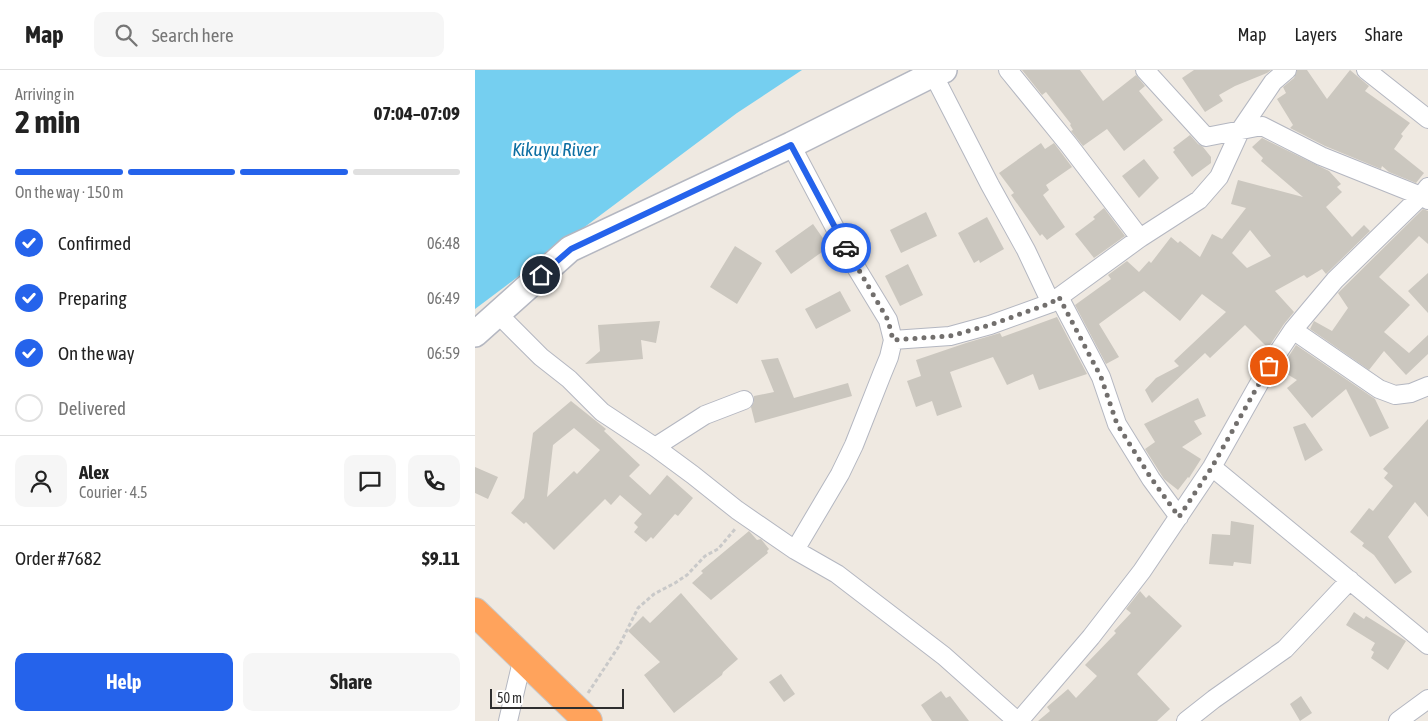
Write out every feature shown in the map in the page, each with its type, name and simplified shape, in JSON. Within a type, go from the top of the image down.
[{"type":"highway","points":[[475,612],[582,715]]},
{"type":"street","points":[[1008,70],[1069,145],[1140,238]]},
{"type":"street","points":[[497,314],[541,357],[569,379],[602,412],[655,447],[746,517],[795,550],[837,574],[944,656],[1018,721],[1091,637],[1142,571],[1212,467],[1269,366],[1293,330],[1335,280],[1426,194],[1321,156],[1262,126],[1206,137],[1145,70]]},
{"type":"street","points":[[893,340],[950,336],[990,325],[1055,300],[1140,238],[1199,200],[1219,177],[1241,129],[1273,82],[1287,70]]},
{"type":"street","points":[[1366,70],[1428,119]]},
{"type":"street","points":[[475,334],[571,249],[791,145],[938,72],[990,185],[1101,377],[1117,424],[1151,478],[1179,517]]},
{"type":"street","points":[[791,145],[854,264],[888,320],[893,340],[886,366],[844,467],[795,550]]},
{"type":"street","points":[[1293,330],[1379,389],[1395,395],[1411,393],[1428,386]]},
{"type":"street","points":[[655,447],[705,415],[744,400]]},
{"type":"street","points":[[1212,467],[1350,580],[1426,636]]},
{"type":"street","points":[[1186,721],[1213,699],[1285,649],[1350,580]]},
{"type":"street","points":[[508,721],[523,657]]},
{"type":"street","points":[[1398,721],[1428,699]]},
{"type":"path","points":[[582,715],[638,608],[654,594],[687,575],[699,561],[718,549],[746,517]]},
{"type":"water","name":"Kikuyu River","points":[[475,70],[802,70],[737,113],[475,309]]},
{"type":"building","points":[[1022,70],[1080,70],[1103,101],[1136,75],[1145,86],[1139,91],[1163,120],[1124,151],[1107,129],[1083,146],[1071,131],[1073,130],[1071,124],[1046,92],[1042,95]]},
{"type":"building","points":[[1194,70],[1271,70],[1219,95],[1223,101],[1205,112],[1182,78]]},
{"type":"building","points":[[1297,70],[1307,70],[1327,99],[1350,70],[1369,86],[1365,91],[1410,123],[1401,134],[1403,136],[1394,149],[1424,173],[1416,183],[1389,172],[1382,166],[1381,169],[1325,146],[1290,128],[1293,125],[1277,99],[1286,93],[1283,87],[1294,78]]},
{"type":"building","points":[[1190,135],[1211,157],[1211,163],[1192,177],[1173,152],[1175,150],[1173,148]]},
{"type":"building","points":[[1262,138],[1329,171],[1341,184],[1337,187],[1342,192],[1326,207],[1352,237],[1364,225],[1370,231],[1326,274],[1322,269],[1307,278],[1304,275],[1275,291],[1294,312],[1268,348],[1245,325],[1210,358],[1205,353],[1152,403],[1145,390],[1156,378],[1179,366],[1174,361],[1226,312],[1202,294],[1180,321],[1144,291],[1099,324],[1119,357],[1106,364],[1075,305],[1111,279],[1108,275],[1127,261],[1139,272],[1149,261],[1151,263],[1171,237],[1178,243],[1180,241],[1200,257],[1212,234],[1222,239],[1246,208],[1231,204],[1238,180],[1303,197],[1261,161],[1263,158],[1252,147]],"holes":[[[1250,230],[1271,256],[1247,268],[1232,253]]]},
{"type":"building","points":[[1041,143],[1045,149],[1054,143],[1072,167],[1046,185],[1049,190],[1043,195],[1065,227],[1047,240],[1042,234],[1040,236],[1011,195],[1014,193],[999,173]]},
{"type":"building","points":[[1144,159],[1159,178],[1139,198],[1122,176]]},
{"type":"building","points":[[1104,208],[1125,236],[1094,258],[1075,234],[1095,219],[1093,217]]},
{"type":"building","points":[[1423,209],[1428,211],[1428,244],[1419,236],[1379,277],[1410,305],[1384,332],[1409,353],[1428,335],[1428,354],[1406,375],[1384,351],[1369,370],[1310,329],[1314,321],[1332,331],[1348,308],[1338,293]]},
{"type":"building","points":[[926,212],[937,236],[901,253],[890,230]]},
{"type":"building","points":[[987,217],[1004,249],[980,263],[979,260],[974,263],[958,233]]},
{"type":"building","points":[[813,224],[829,247],[791,274],[775,251]]},
{"type":"building","points":[[735,246],[762,263],[737,304],[710,287]]},
{"type":"building","points":[[908,264],[923,295],[900,306],[885,276]]},
{"type":"building","points":[[1428,273],[1428,313],[1408,291]]},
{"type":"building","points":[[840,291],[851,311],[816,329],[805,309]]},
{"type":"building","points":[[1057,317],[1087,374],[1039,390],[1033,374],[1007,385],[993,357],[950,372],[962,407],[937,416],[932,401],[916,407],[907,381],[921,376],[916,360],[1000,333],[1002,337]]},
{"type":"building","points":[[660,321],[656,343],[641,340],[643,359],[585,364],[600,351],[598,325]]},
{"type":"building","points":[[1296,345],[1375,399],[1389,428],[1370,437],[1346,389],[1312,418],[1287,388],[1297,380],[1280,370]]},
{"type":"building","points":[[778,358],[794,398],[848,383],[852,396],[755,423],[751,407],[754,402],[754,396],[774,392],[761,360]]},
{"type":"building","points":[[1198,398],[1206,416],[1194,421],[1202,434],[1182,447],[1201,459],[1189,478],[1178,490],[1164,479],[1145,449],[1155,442],[1144,424]]},
{"type":"building","points":[[571,401],[606,429],[604,431],[640,465],[629,476],[650,495],[667,475],[693,498],[678,516],[675,514],[653,539],[651,537],[646,542],[634,532],[638,527],[634,523],[642,514],[620,495],[611,505],[605,499],[554,550],[526,522],[524,524],[511,513],[524,498],[533,433]],"holes":[[[574,428],[600,450],[577,474],[574,471],[547,497],[553,445]]]},
{"type":"building","points":[[1428,419],[1428,517],[1415,502],[1388,537],[1412,572],[1395,584],[1374,555],[1362,546],[1364,543],[1350,532],[1369,508],[1373,511],[1393,486],[1384,478],[1388,473],[1383,469]]},
{"type":"building","points":[[1305,423],[1323,450],[1305,461],[1293,427]]},
{"type":"building","points":[[475,467],[498,477],[488,499],[475,493]]},
{"type":"building","points":[[1231,521],[1254,525],[1251,564],[1234,562],[1233,566],[1209,564],[1212,534],[1230,535]]},
{"type":"building","points":[[749,531],[757,540],[761,539],[769,549],[768,553],[711,600],[692,583],[703,573],[701,571]]},
{"type":"building","points":[[1140,591],[1146,598],[1149,595],[1182,626],[1137,674],[1170,709],[1157,721],[1038,721],[1050,711],[1047,707],[1068,689],[1076,698],[1097,676],[1085,665],[1116,633],[1114,631],[1131,613],[1126,609]]},
{"type":"building","points":[[681,593],[738,659],[722,675],[674,713],[644,675],[660,662],[628,631],[643,616],[650,623]]},
{"type":"building","points":[[1354,612],[1364,619],[1366,616],[1406,641],[1388,670],[1371,658],[1374,652],[1371,650],[1375,643],[1346,625]]},
{"type":"building","points":[[781,674],[795,694],[784,702],[769,682]]},
{"type":"building","points":[[941,691],[946,698],[950,696],[969,721],[932,721],[921,705]]},
{"type":"building","points":[[1301,696],[1312,713],[1300,721],[1290,704]]},
{"type":"way so far","points":[[846,248],[888,320],[893,340],[950,336],[990,325],[1051,303],[1059,297],[1101,377],[1117,424],[1151,478],[1179,517],[1212,467],[1269,366]]},
{"type":"route","points":[[541,275],[571,249],[791,145],[846,248]]}]
